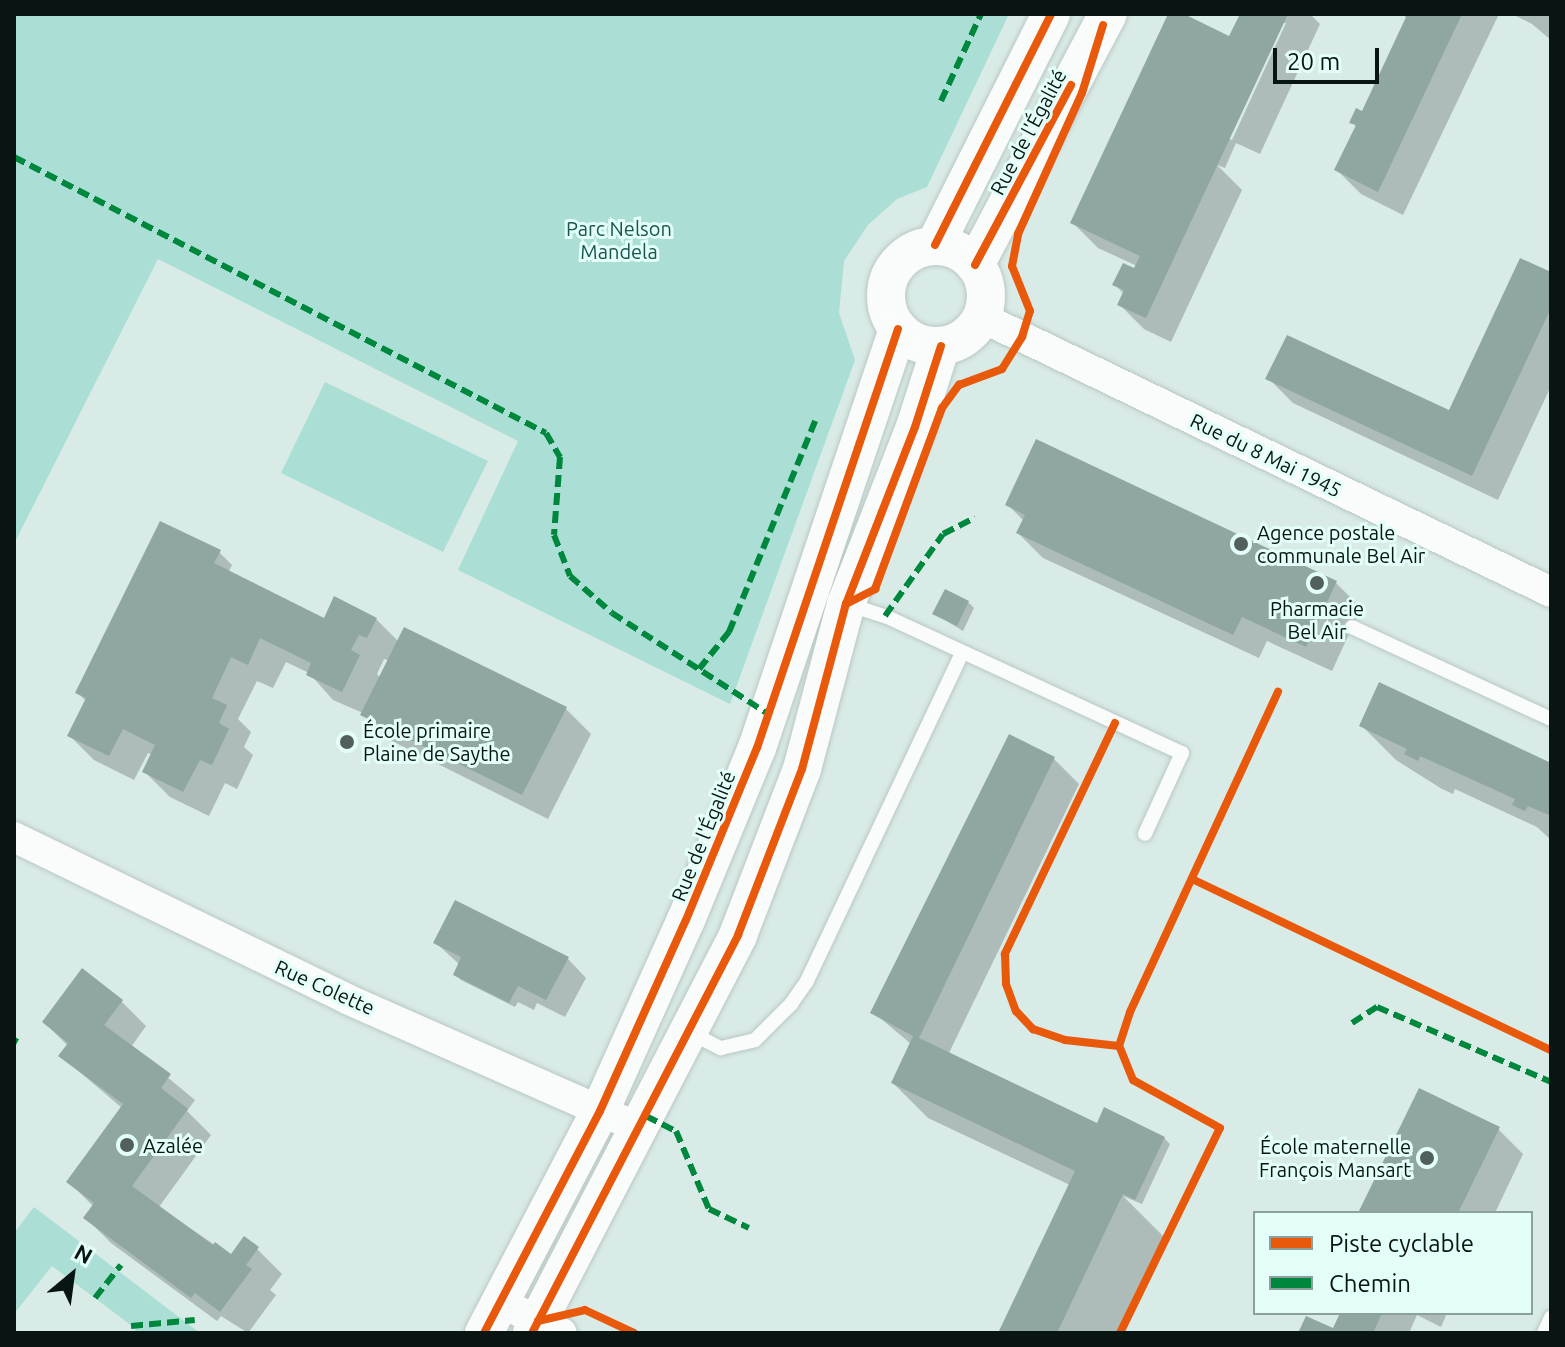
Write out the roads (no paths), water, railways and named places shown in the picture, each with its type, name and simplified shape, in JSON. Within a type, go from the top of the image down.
[{"type":"street","name":"Rue de l'Égalité","points":[[935,245],[1051,14]]},
{"type":"street","name":"Rue de l'Égalité","points":[[975,265],[1108,14]]},
{"type":"street","points":[[935,245],[950,248],[975,265],[986,290],[981,317],[965,337],[941,346],[910,339],[898,329],[885,299],[893,268],[919,248],[935,245]]},
{"type":"street","name":"Rue du 8 Mai 1945","points":[[981,317],[1551,592]]},
{"type":"street","name":"Rue de l'Égalité","points":[[492,1318],[600,1111],[757,748],[898,329]]},
{"type":"street","points":[[492,1318],[544,1329],[640,1128],[738,935],[802,769],[846,604],[915,427],[941,346]]},
{"type":"street","name":"Rue Colette","points":[[14,837],[347,999],[640,1128]]},
{"type":"lane","points":[[846,604],[1182,753],[1145,834]]},
{"type":"lane","points":[[1352,627],[1551,719]]},
{"type":"lane","points":[[690,1033],[721,1048],[755,1040],[791,1004],[807,981],[962,653]]},
{"type":"lane","points":[[1544,1333],[1551,1317]]},
{"type":"place","name":"Agence postale communale Bel Air","points":[[1241,544]]},
{"type":"place","name":"Pharmacie Bel Air","points":[[1317,583]]},
{"type":"place","name":"École primaire Plaine de Saythe","points":[[347,742]]},
{"type":"place","name":"Azalée","points":[[127,1145]]},
{"type":"place","name":"École maternelle François Mansart","points":[[1427,1158]]},
{"type":"park label","name":"Parc Nelson Mandela","points":[[619,240]]}]
